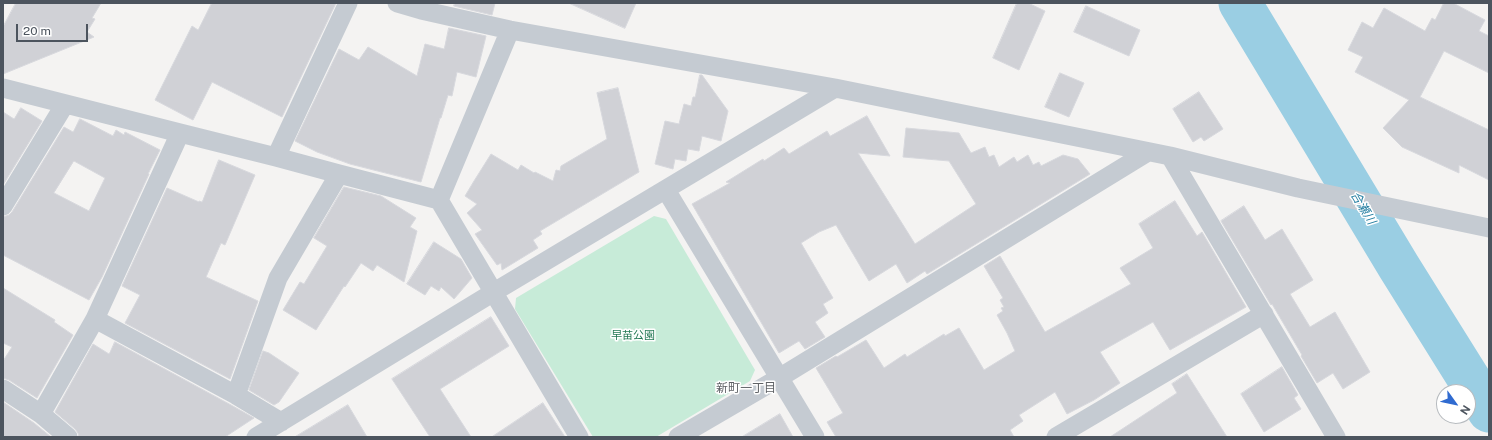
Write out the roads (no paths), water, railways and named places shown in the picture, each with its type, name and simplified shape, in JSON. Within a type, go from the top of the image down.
[{"type":"street","points":[[276,156],[348,3]]},
{"type":"street","points":[[397,3],[421,10],[510,30],[835,88],[1170,156],[1298,188],[1489,228]]},
{"type":"street","points":[[439,200],[510,30]]},
{"type":"street","points":[[3,88],[276,156],[439,200],[579,437]]},
{"type":"street","points":[[256,437],[494,292],[835,88]]},
{"type":"street","points":[[3,206],[65,104]]},
{"type":"street","points":[[41,414],[95,319],[180,133]]},
{"type":"street","points":[[678,437],[779,378],[1148,152]]},
{"type":"street","points":[[1170,156],[1336,437]]},
{"type":"street","points":[[236,395],[278,278],[339,174]]},
{"type":"street","points":[[666,190],[815,437]]},
{"type":"street","points":[[1056,437],[1264,314]]},
{"type":"street","points":[[95,319],[236,395],[281,422]]},
{"type":"street","points":[[3,389],[41,414],[68,437]]},
{"type":"waterway","name":"合瀬川","points":[[1240,3],[1399,267],[1489,411]]},
{"type":"district","name":"新町一丁目","points":[[746,388]]},
{"type":"park label","name":"早苗公園","points":[[633,336]]}]
